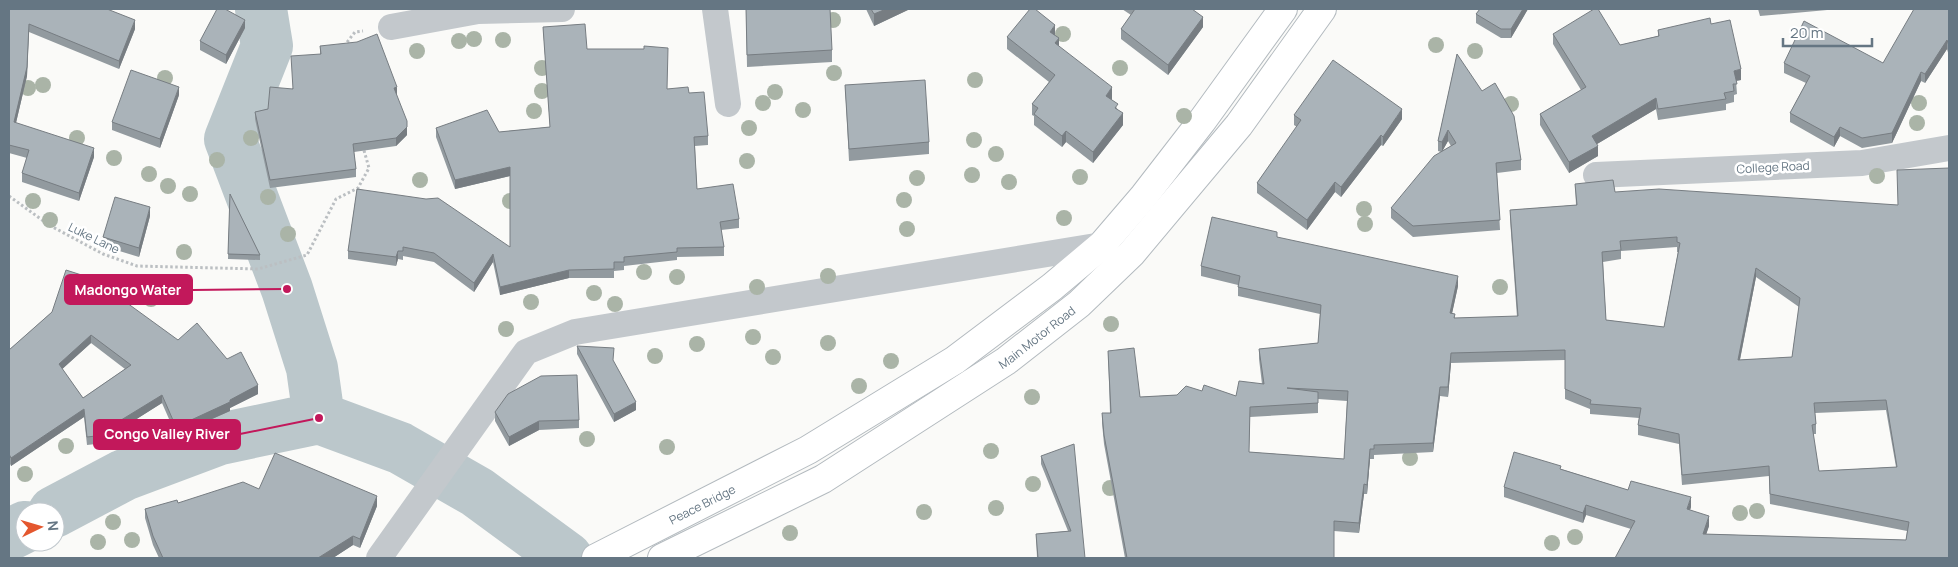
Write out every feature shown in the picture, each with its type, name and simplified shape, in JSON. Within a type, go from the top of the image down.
[{"type":"main road","points":[[1102,245],[1202,121],[1283,9]]},
{"type":"main road","name":"Main Motor Road","points":[[662,558],[823,479],[1006,361],[1079,304],[1131,254],[1239,125],[1322,9]]},
{"type":"main road","name":"Peace Bridge","points":[[596,558],[808,450],[955,360],[1052,287],[1102,245]]},
{"type":"street","points":[[390,27],[478,11],[562,9]]},
{"type":"street","points":[[715,9],[728,104]]},
{"type":"street","name":"College Road","points":[[1596,175],[1862,162],[1949,148]]},
{"type":"street","points":[[380,558],[526,352],[575,332],[1102,245]]},
{"type":"path","points":[[342,48],[355,32],[390,27]]},
{"type":"path","name":"Luke Lane","points":[[9,196],[48,225],[103,254],[137,266],[258,269],[307,255],[336,199],[358,188],[369,168],[362,140]]},
{"type":"building","points":[[9,9],[107,9],[135,20],[119,61],[29,24],[27,67],[14,122],[94,148],[79,193],[22,173],[29,150],[9,145]]},
{"type":"building","points":[[217,9],[225,9],[245,20],[226,55],[200,41]]},
{"type":"building","points":[[746,9],[830,9],[832,50],[747,55]]},
{"type":"building","points":[[871,9],[886,9],[874,14]]},
{"type":"building","points":[[1030,9],[1035,9],[1055,25],[1050,32],[1059,38],[1055,43],[1112,87],[1106,96],[1118,104],[1115,108],[1123,113],[1093,152],[1066,131],[1062,136],[1034,114],[1038,108],[1032,104],[1055,75],[1007,37]]},
{"type":"building","points":[[1135,9],[1192,9],[1203,17],[1168,65],[1121,29]]},
{"type":"building","points":[[1480,9],[1523,9],[1511,29],[1501,29],[1476,14]]},
{"type":"building","points":[[1594,9],[1598,9],[1620,45],[1659,36],[1658,30],[1710,18],[1711,24],[1730,20],[1741,69],[1734,71],[1737,84],[1733,84],[1734,91],[1724,93],[1726,99],[1658,109],[1656,98],[1592,136],[1598,146],[1569,162],[1540,114],[1586,87],[1553,34]]},
{"type":"building","points":[[1914,9],[1949,9],[1949,46],[1947,40],[1925,74],[1921,72],[1892,133],[1862,138],[1840,127],[1834,137],[1790,113],[1810,76],[1784,63],[1804,21],[1883,63]]},
{"type":"building","points":[[585,24],[587,49],[644,49],[644,46],[668,48],[667,89],[688,87],[689,93],[704,92],[708,136],[694,137],[697,189],[733,184],[739,219],[720,222],[724,247],[677,248],[677,252],[624,257],[624,262],[614,262],[614,269],[569,270],[500,287],[493,254],[474,283],[434,253],[403,247],[403,251],[398,251],[396,257],[348,251],[357,189],[426,199],[438,198],[510,247],[510,167],[455,180],[436,128],[487,110],[499,132],[550,127],[543,27]]},
{"type":"building","points":[[377,34],[397,87],[394,88],[407,121],[407,127],[396,138],[353,144],[356,169],[270,180],[255,112],[268,109],[270,87],[293,89],[291,56],[321,54],[320,46],[357,42]]},
{"type":"building","points":[[1457,54],[1482,91],[1495,83],[1514,116],[1521,160],[1496,163],[1500,220],[1413,226],[1391,208],[1434,156],[1456,143],[1448,130],[1442,142],[1438,141]]},
{"type":"building","points":[[1333,60],[1402,109],[1383,137],[1381,135],[1341,187],[1335,182],[1307,220],[1257,183],[1301,120],[1294,115]]},
{"type":"building","points":[[131,70],[179,87],[160,139],[112,122]]},
{"type":"building","points":[[925,80],[929,142],[849,149],[845,85]]},
{"type":"building","points":[[1949,168],[1949,558],[1615,558],[1635,521],[1586,505],[1583,513],[1504,487],[1514,452],[1561,466],[1560,469],[1628,490],[1631,481],[1691,497],[1687,509],[1709,516],[1703,534],[1906,540],[1909,522],[1770,494],[1769,466],[1682,475],[1679,434],[1638,425],[1641,408],[1590,404],[1591,400],[1565,389],[1565,350],[1451,353],[1448,387],[1440,387],[1433,443],[1374,445],[1374,449],[1370,449],[1367,485],[1364,484],[1359,523],[1334,521],[1334,558],[1127,558],[1104,435],[1102,413],[1111,413],[1108,351],[1134,348],[1140,397],[1177,395],[1186,386],[1202,391],[1204,385],[1236,396],[1239,381],[1264,384],[1259,349],[1318,343],[1321,305],[1238,287],[1240,276],[1201,266],[1212,217],[1277,232],[1277,237],[1458,276],[1450,313],[1455,314],[1454,318],[1518,316],[1510,210],[1577,205],[1575,184],[1613,180],[1615,192],[1659,189],[1898,205],[1897,170]],"holes":[[[1677,237],[1677,242],[1680,243],[1664,327],[1606,320],[1602,252],[1621,250],[1620,241]],[[1756,268],[1800,298],[1792,357],[1738,360]],[[1287,388],[1348,391],[1344,459],[1249,452],[1250,407],[1318,403],[1318,392]],[[1886,400],[1897,467],[1819,471],[1812,425],[1816,424],[1814,403]]]},
{"type":"building","points":[[230,194],[260,255],[228,254]]},
{"type":"building","points":[[115,197],[150,207],[139,248],[103,237]]},
{"type":"building","points":[[66,270],[94,279],[178,340],[197,323],[227,359],[241,352],[258,385],[230,400],[230,402],[176,427],[162,395],[113,425],[114,434],[87,437],[84,409],[11,458],[9,454],[9,350],[52,312]],"holes":[[[91,335],[131,365],[83,398],[59,364]]]},
{"type":"building","points":[[577,346],[614,348],[613,360],[636,402],[614,414]]},
{"type":"building","points":[[577,375],[579,420],[539,421],[509,437],[495,412],[508,394],[541,376]]},
{"type":"building","points":[[1074,444],[1085,558],[1038,558],[1036,534],[1071,531],[1041,456]]},
{"type":"building","points":[[275,453],[377,496],[360,539],[353,536],[318,558],[163,558],[153,536],[145,509],[177,500],[178,503],[243,482],[259,489]]},
{"type":"waterway","points":[[261,9],[267,46],[230,139],[287,289],[312,368],[319,418]]},
{"type":"waterway","points":[[65,506],[124,475],[220,439],[319,418],[400,448],[477,492],[567,558]]},
{"type":"waterway","points":[[9,535],[15,532]]},
{"type":"place","name":"Madongo Water","points":[[287,289]]},
{"type":"place","name":"Congo Valley River","points":[[319,418]]}]
